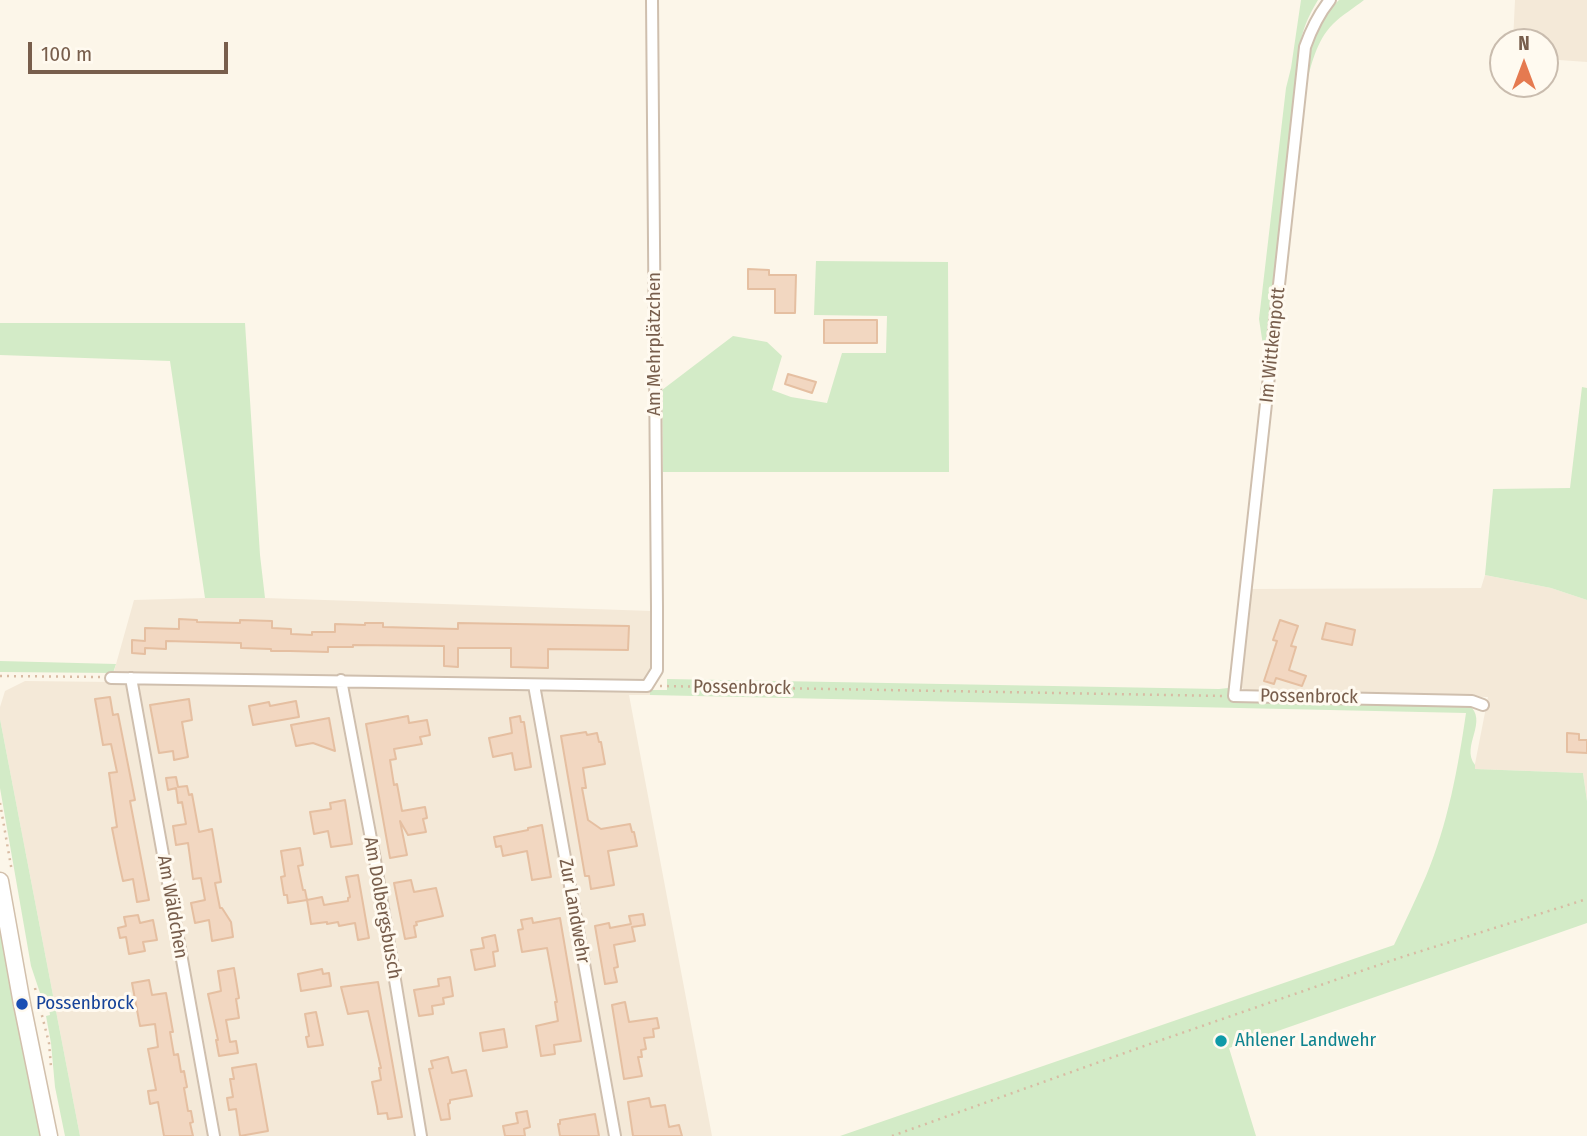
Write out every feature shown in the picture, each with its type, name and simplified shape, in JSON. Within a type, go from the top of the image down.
[{"type":"main road","points":[[0,881],[49,1136]]},
{"type":"street","name":"Am Mehrplätzchen","points":[[647,686],[657,670],[652,0]]},
{"type":"street","name":"Im Wittkenpott","points":[[1234,696],[1305,47],[1321,10],[1330,0]]},
{"type":"street","points":[[111,678],[647,686]]},
{"type":"street","name":"Am Wäldchen","points":[[131,678],[214,1136]]},
{"type":"street","name":"Am Dolbergsbusch","points":[[341,680],[375,860],[421,1136]]},
{"type":"street","name":"Zur Landwehr","points":[[534,685],[615,1136]]},
{"type":"street","name":"Possenbrock","points":[[1234,696],[1472,701],[1483,705]]},
{"type":"path","points":[[0,676],[111,678]]},
{"type":"path","name":"Possenbrock","points":[[647,686],[1234,696]]},
{"type":"path","points":[[892,1136],[1399,958],[1587,899]]},
{"type":"shaded area","points":[[1515,0],[1587,0],[1587,62],[1559,60],[1559,28],[1514,28]]},
{"type":"shaded area","points":[[1485,575],[1551,588],[1587,600],[1587,801],[1583,773],[1474,769],[1488,697],[1246,693],[1241,686],[1250,589],[1481,588]]},
{"type":"shaded area","name":"Possenbrock","points":[[205,598],[652,611],[650,695],[629,695],[712,1136],[80,1136],[0,719],[0,707],[5,691],[25,681],[111,682],[134,600]]},
{"type":"green space","points":[[1301,0],[1318,0],[1301,39],[1266,365],[1259,319],[1286,88]]},
{"type":"green space","points":[[1339,0],[1364,0],[1333,24],[1322,38],[1305,89],[1307,60],[1312,44],[1323,20]]},
{"type":"green space","points":[[816,261],[948,262],[949,472],[663,472],[662,390],[733,336],[767,342],[782,356],[772,390],[791,397],[827,403],[842,353],[886,353],[887,316],[814,315]]},
{"type":"green space","points":[[0,323],[245,323],[265,598],[205,598],[170,361],[0,355]]},
{"type":"green space","points":[[1582,387],[1587,388],[1587,600],[1551,588],[1485,575],[1493,489],[1570,488]]},
{"type":"green space","points":[[0,661],[116,664],[113,673],[0,672]]},
{"type":"green space","points":[[667,679],[1228,688],[1228,700],[1235,701],[1468,704],[1476,718],[1471,750],[1475,769],[1583,773],[1587,801],[1587,923],[1229,1048],[1256,1136],[840,1136],[1394,945],[1434,856],[1456,775],[1466,713],[650,695],[650,690],[667,690]]},
{"type":"green space","points":[[0,719],[80,1136],[65,1136],[55,1087],[46,1016],[50,1015],[49,1008],[45,1008],[31,966],[0,788]]},
{"type":"green space","points":[[0,931],[16,1019],[41,1136],[0,1136]]},
{"type":"building","points":[[748,269],[769,270],[769,275],[796,275],[795,313],[775,313],[775,289],[748,289]]},
{"type":"building","points":[[824,320],[877,320],[877,343],[824,343]]},
{"type":"building","points":[[788,374],[816,382],[812,393],[785,384]]},
{"type":"building","points":[[179,619],[240,623],[240,620],[272,621],[272,628],[291,629],[291,634],[312,635],[312,632],[335,632],[335,624],[365,623],[383,623],[383,627],[458,629],[458,623],[629,626],[628,650],[548,649],[548,668],[511,667],[511,648],[458,648],[458,667],[444,666],[444,646],[353,645],[328,647],[328,652],[271,651],[241,648],[241,643],[166,641],[166,649],[145,648],[145,654],[132,653],[132,640],[145,641],[145,628],[179,629]]},
{"type":"building","points":[[1280,620],[1298,626],[1291,646],[1296,647],[1289,670],[1306,676],[1302,686],[1276,678],[1274,684],[1264,681],[1277,641],[1273,640]]},
{"type":"building","points":[[1326,623],[1355,630],[1352,645],[1322,639]]},
{"type":"building","points":[[110,697],[113,715],[118,714],[135,800],[130,801],[149,900],[137,902],[133,879],[123,881],[119,863],[112,828],[117,827],[109,773],[117,772],[111,744],[103,745],[95,699]]},
{"type":"building","points":[[189,699],[192,720],[182,722],[188,757],[174,760],[173,751],[159,753],[150,705]]},
{"type":"building","points":[[296,701],[299,717],[253,725],[249,706],[269,702],[270,706]]},
{"type":"building","points":[[408,716],[409,723],[427,720],[430,735],[420,737],[422,744],[394,749],[396,759],[390,760],[402,811],[425,807],[427,818],[423,819],[426,832],[408,835],[400,821],[407,855],[390,858],[366,724]]},
{"type":"building","points":[[520,716],[521,722],[524,722],[531,767],[515,770],[512,753],[493,757],[489,738],[512,733],[510,718]]},
{"type":"building","points":[[329,718],[335,751],[313,743],[296,746],[291,725]]},
{"type":"building","points":[[586,732],[587,735],[597,733],[605,764],[583,768],[586,788],[582,788],[588,820],[601,829],[630,824],[637,846],[608,851],[614,885],[591,889],[589,876],[585,876],[561,736]]},
{"type":"building","points":[[1567,733],[1579,734],[1579,740],[1587,740],[1587,753],[1567,752]]},
{"type":"building","points":[[176,777],[178,787],[187,786],[189,795],[192,794],[199,832],[212,829],[221,882],[215,883],[220,908],[231,922],[233,937],[212,941],[209,920],[195,923],[191,903],[205,900],[201,878],[193,879],[188,843],[176,845],[173,826],[186,824],[176,788],[168,790],[166,778]]},
{"type":"building","points":[[345,800],[352,844],[331,847],[328,831],[314,834],[310,812],[331,809],[330,803]]},
{"type":"building","points":[[542,825],[551,877],[532,880],[527,851],[503,856],[501,846],[496,847],[494,837]]},
{"type":"building","points":[[300,848],[303,865],[298,866],[307,900],[288,903],[281,877],[285,876],[281,851]]},
{"type":"building","points":[[358,875],[369,938],[358,940],[355,923],[339,926],[338,922],[311,924],[307,900],[322,897],[324,905],[348,901],[350,897],[346,877]]},
{"type":"building","points":[[411,880],[414,892],[436,888],[443,916],[416,922],[416,937],[405,939],[394,883]]},
{"type":"building","points":[[643,914],[645,925],[632,927],[635,941],[614,945],[618,967],[614,968],[617,982],[605,984],[595,926],[609,923],[610,928],[631,924],[629,916]]},
{"type":"building","points":[[138,915],[140,923],[153,920],[157,940],[143,942],[145,951],[129,954],[126,937],[120,938],[118,928],[126,926],[124,917]]},
{"type":"building","points":[[532,918],[533,923],[560,918],[581,1041],[554,1045],[555,1054],[541,1056],[536,1026],[558,1021],[557,1002],[547,948],[522,952],[518,930],[523,929],[521,920]]},
{"type":"building","points":[[495,935],[498,951],[493,952],[495,966],[475,970],[471,950],[484,948],[482,938]]},
{"type":"building","points":[[234,968],[239,1018],[226,1020],[230,1042],[236,1041],[238,1053],[219,1056],[208,994],[221,991],[218,971]]},
{"type":"building","points":[[322,969],[323,974],[329,973],[331,986],[301,991],[298,974]]},
{"type":"building","points":[[450,977],[453,996],[443,998],[444,1004],[432,1006],[433,1014],[419,1016],[414,990],[439,986],[438,979]]},
{"type":"building","points":[[149,980],[152,995],[166,993],[174,1055],[178,1054],[181,1072],[184,1071],[187,1087],[184,1088],[188,1111],[191,1111],[193,1136],[164,1136],[158,1102],[150,1104],[148,1091],[156,1090],[148,1049],[158,1047],[155,1024],[140,1026],[132,983]]},
{"type":"building","points":[[378,982],[402,1117],[388,1119],[387,1113],[378,1114],[372,1082],[381,1080],[381,1068],[368,1011],[348,1014],[341,987]]},
{"type":"building","points":[[625,1002],[629,1022],[657,1018],[659,1028],[653,1029],[654,1037],[644,1038],[646,1049],[641,1050],[642,1057],[638,1057],[642,1076],[624,1079],[612,1005]]},
{"type":"building","points":[[316,1012],[323,1045],[308,1047],[305,1014]]},
{"type":"building","points":[[504,1029],[507,1047],[483,1051],[480,1033]]},
{"type":"building","points":[[448,1057],[452,1073],[466,1070],[472,1096],[450,1100],[450,1119],[441,1120],[429,1069],[433,1068],[431,1061]]},
{"type":"building","points":[[256,1064],[268,1131],[240,1136],[236,1109],[229,1110],[227,1098],[233,1097],[230,1079],[234,1079],[232,1068]]},
{"type":"building","points":[[649,1098],[651,1107],[665,1105],[669,1127],[679,1125],[682,1136],[633,1136],[628,1102]]},
{"type":"building","points":[[527,1111],[530,1127],[524,1129],[525,1136],[505,1136],[503,1126],[518,1123],[516,1113]]},
{"type":"building","points":[[595,1114],[599,1136],[560,1136],[560,1120]]},
{"type":"place","name":"Possenbrock","points":[[22,1004]]},
{"type":"place","name":"Ahlener Landwehr","points":[[1221,1041]]}]
